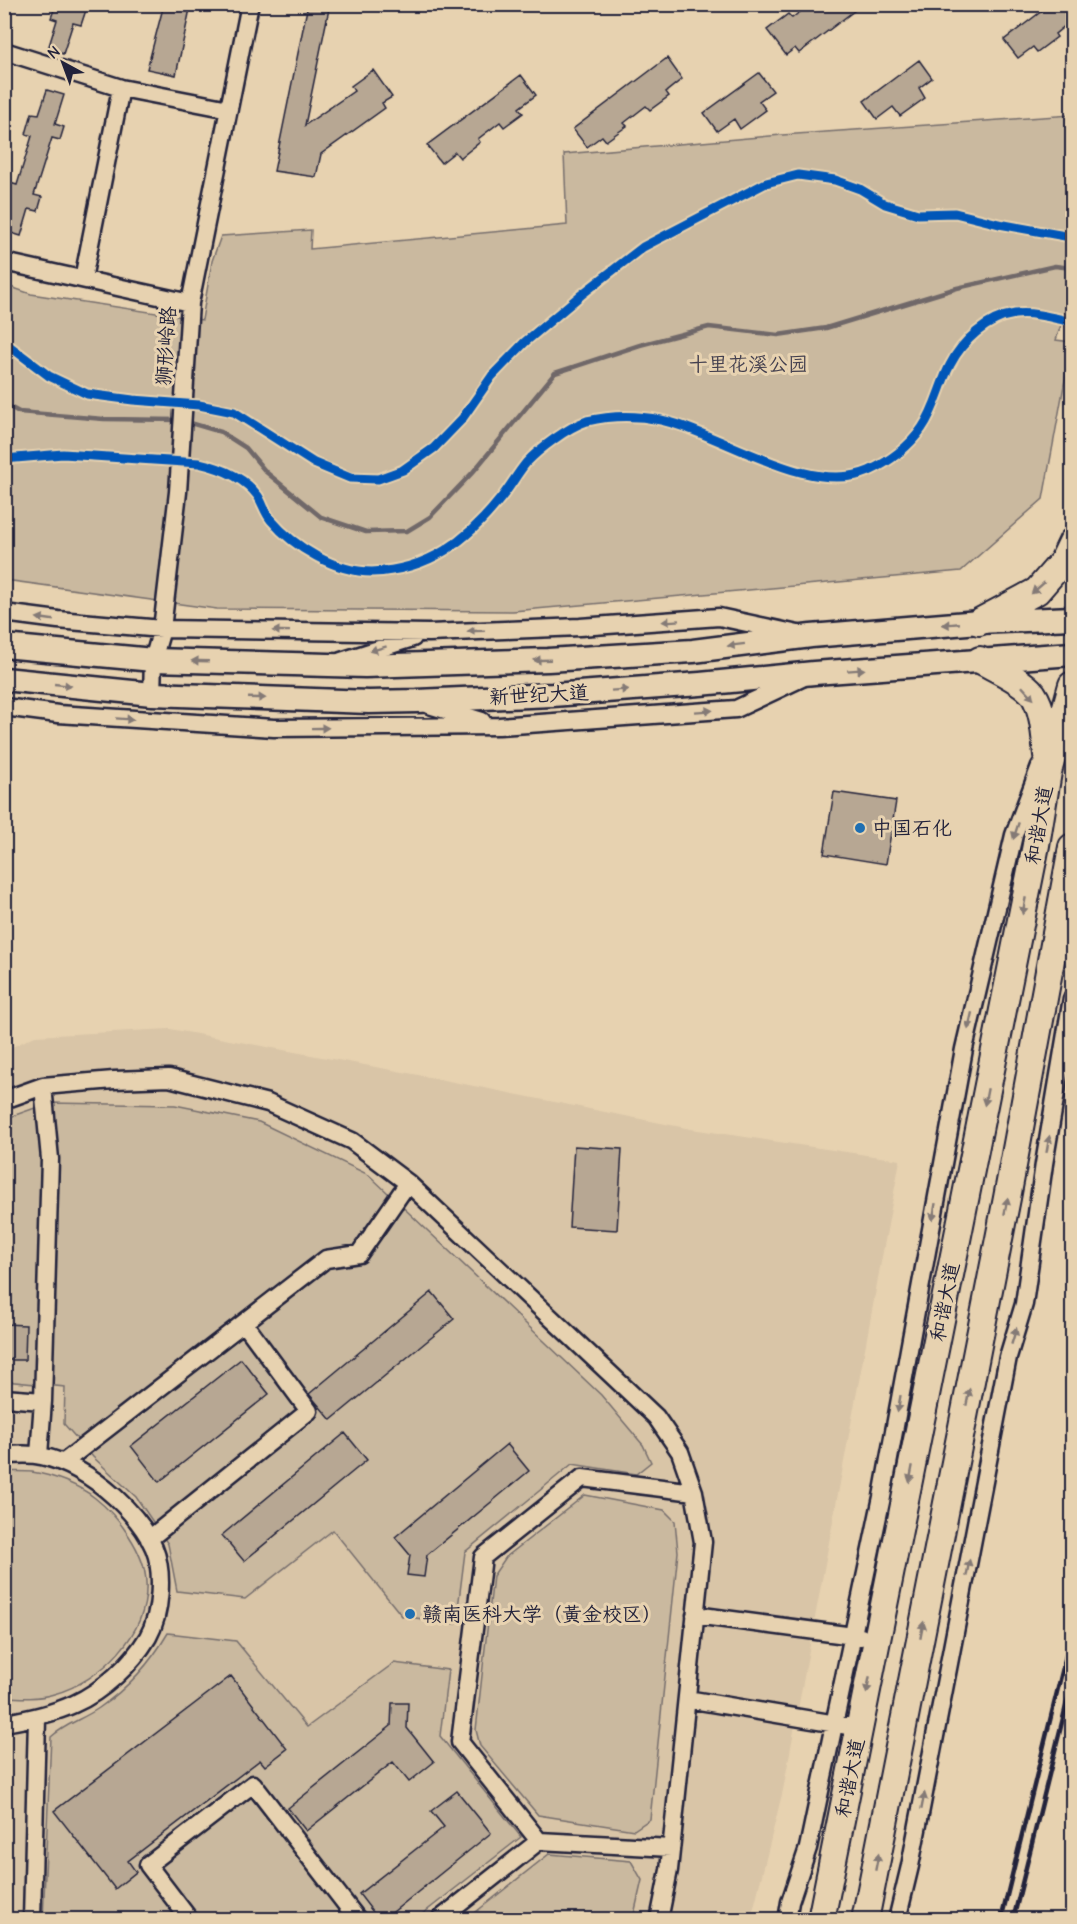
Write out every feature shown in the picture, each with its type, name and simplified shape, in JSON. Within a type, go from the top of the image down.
[{"type":"highway","points":[[979,622],[1037,591],[1063,561],[1072,542]]},
{"type":"highway","points":[[980,660],[1012,677],[1033,694],[1044,722],[1047,761]]},
{"type":"highway","name":"和谐大道","points":[[821,1920],[1036,845],[1047,761],[1072,685]]},
{"type":"highway","name":"和谐大道","points":[[865,1920],[1009,1186],[1072,847]]},
{"type":"main road","name":"新世纪大道","points":[[4,646],[153,660],[365,666],[548,660],[693,651],[811,636],[979,622],[1072,618]]},
{"type":"main road","name":"新世纪大道","points":[[4,679],[152,694],[369,702],[417,701],[552,695],[1072,654]]},
{"type":"street","name":"狮形岭路","points":[[152,694],[153,660],[162,629],[178,492],[190,303],[250,4]]},
{"type":"street","points":[[4,51],[122,88],[229,109]]},
{"type":"street","points":[[83,279],[122,88]]},
{"type":"street","points":[[4,262],[190,303]]},
{"type":"street","points":[[4,613],[162,629],[429,633],[580,627],[719,617],[811,636]]},
{"type":"street","points":[[328,664],[429,633]]},
{"type":"street","points":[[4,707],[58,714],[274,728],[499,726],[736,709],[814,673]]},
{"type":"street","points":[[787,1920],[790,1902],[808,1848],[884,1485],[964,1049],[1014,835],[1047,761],[1072,678]]},
{"type":"street","points":[[417,701],[499,726]]},
{"type":"street","points":[[897,1920],[910,1866],[1008,1357],[1024,1304],[1044,1164],[1072,998]]},
{"type":"street","points":[[4,1100],[43,1086],[169,1078],[268,1102],[352,1141],[408,1183],[656,1417],[680,1452],[694,1492],[703,1542],[672,1848],[659,1920]]},
{"type":"street","points":[[39,1455],[43,1401],[50,1159],[43,1086]]},
{"type":"street","points":[[64,1462],[326,1259],[359,1254],[408,1183]]},
{"type":"street","points":[[149,1539],[309,1411],[244,1323]]},
{"type":"street","points":[[4,1398],[43,1401]]},
{"type":"street","points":[[4,1455],[39,1455],[64,1462],[99,1481],[123,1505],[149,1539],[159,1569],[160,1591],[149,1636],[124,1667],[101,1687],[76,1703],[37,1718],[4,1723]]},
{"type":"street","points":[[539,1841],[460,1742],[483,1557],[582,1478],[694,1492]]},
{"type":"street","points":[[695,1615],[877,1640]]},
{"type":"street","points":[[687,1699],[860,1728]]},
{"type":"street","points":[[32,1920],[37,1718]]},
{"type":"street","points":[[190,1920],[148,1865],[253,1784],[358,1920]]},
{"type":"street","points":[[439,1920],[539,1841],[672,1848]]},
{"type":"shaded area","name":"赣南医科大学（黄金校区）","points":[[170,1029],[691,1129],[900,1160],[783,1790],[751,1919],[5,1919],[4,1051],[35,1036]]},
{"type":"green space","name":"十里花溪公园","points":[[1072,115],[1072,291],[1056,340],[1072,342],[1043,499],[961,571],[513,611],[217,609],[5,580],[5,285],[31,294],[202,320],[212,261],[221,236],[311,230],[310,249],[567,225],[564,154],[782,135]]},
{"type":"green space","points":[[49,1103],[175,1105],[259,1122],[369,1175],[601,1395],[643,1445],[651,1462],[636,1474],[572,1464],[465,1552],[456,1624],[402,1616],[333,1530],[245,1599],[177,1591],[168,1544],[136,1497],[93,1457],[64,1424],[65,1387],[5,1381],[4,1119]]},
{"type":"green space","points":[[5,1471],[32,1472],[48,1476],[65,1481],[89,1493],[113,1514],[129,1536],[141,1559],[146,1582],[145,1601],[140,1620],[119,1653],[105,1667],[72,1688],[42,1697],[5,1697]]},
{"type":"green space","points":[[585,1495],[664,1510],[675,1521],[678,1552],[650,1819],[634,1830],[538,1815],[480,1746],[476,1730],[493,1576],[506,1557]]},
{"type":"green space","points":[[168,1633],[236,1641],[307,1727],[394,1663],[448,1670],[440,1736],[521,1837],[416,1919],[43,1920],[51,1737],[99,1708],[129,1684],[154,1655]]},
{"type":"green space","points":[[549,1854],[631,1861],[642,1880],[633,1919],[467,1919]]},
{"type":"building","points":[[56,4],[79,4],[87,7],[81,25],[73,23],[63,54],[48,49],[57,20],[51,18]]},
{"type":"building","points":[[164,4],[191,4],[176,75],[147,69]]},
{"type":"building","points":[[308,4],[330,4],[305,125],[354,91],[351,86],[373,70],[392,97],[382,103],[385,108],[321,154],[316,177],[274,171]]},
{"type":"building","points":[[810,4],[863,4],[799,53],[795,48],[786,55],[767,30],[788,14],[792,18]]},
{"type":"building","points":[[1051,4],[1072,4],[1072,20],[1055,34],[1057,37],[1037,52],[1033,47],[1018,58],[1004,40]]},
{"type":"building","points":[[667,58],[682,79],[666,92],[669,96],[650,110],[646,106],[624,123],[627,126],[606,141],[602,136],[587,147],[573,129]]},
{"type":"building","points":[[919,60],[932,78],[919,88],[925,98],[900,116],[893,107],[877,119],[864,101]]},
{"type":"building","points":[[759,73],[773,91],[759,101],[766,110],[740,129],[734,119],[717,131],[704,113]]},
{"type":"building","points":[[521,75],[536,95],[519,108],[523,113],[504,127],[500,122],[478,139],[480,142],[460,158],[455,152],[441,163],[427,145]]},
{"type":"building","points":[[47,90],[64,95],[55,124],[64,127],[60,140],[52,138],[34,195],[42,197],[38,211],[29,209],[21,236],[5,231],[11,208],[4,206],[4,201],[10,183],[17,185],[32,136],[26,134],[32,113],[39,114]]},
{"type":"building","name":"中国石化","points":[[834,792],[896,801],[886,864],[824,854]]},
{"type":"building","points":[[574,1146],[622,1149],[617,1230],[569,1227]]},
{"type":"building","points":[[432,1292],[454,1319],[331,1420],[309,1394]]},
{"type":"building","points":[[4,1324],[26,1325],[25,1360],[4,1360]]},
{"type":"building","points":[[241,1359],[269,1394],[159,1482],[131,1446]]},
{"type":"building","points":[[345,1433],[367,1460],[244,1561],[222,1535]]},
{"type":"building","points":[[507,1444],[529,1471],[427,1555],[424,1577],[407,1575],[410,1555],[395,1537]]},
{"type":"building","points":[[231,1676],[287,1749],[265,1766],[260,1760],[128,1861],[136,1872],[115,1889],[54,1811]]},
{"type":"building","points":[[392,1703],[408,1703],[407,1728],[434,1762],[409,1782],[393,1762],[306,1831],[288,1808],[391,1726]]},
{"type":"building","points":[[457,1791],[491,1833],[383,1920],[379,1920],[359,1894],[444,1827],[431,1811]]},
{"type":"waterway","points":[[187,422],[221,432],[246,448],[266,472],[321,517],[366,532],[407,531],[430,517],[473,472],[555,373],[640,345],[709,327],[778,335],[826,328],[957,288],[1055,266],[1072,268]]},
{"type":"waterway","points":[[4,404],[19,412],[104,419],[179,420]]},
{"type":"railway","points":[[1001,1920],[1072,1631]]},
{"type":"railway","points":[[1013,1920],[1072,1682]]},
{"type":"cycle path","points":[[4,342],[49,376],[87,394],[199,405],[234,412],[314,463],[350,478],[378,479],[403,470],[434,448],[462,419],[492,376],[525,342],[643,247],[766,183],[798,175],[835,180],[860,189],[885,204],[918,214],[955,213],[1065,236]]},
{"type":"cycle path","points":[[4,459],[63,454],[207,465],[231,474],[252,489],[280,530],[316,556],[330,563],[358,571],[393,570],[429,559],[460,540],[488,513],[532,457],[563,433],[587,421],[624,416],[661,420],[685,427],[792,470],[819,476],[845,477],[877,467],[899,453],[917,435],[927,420],[955,356],[968,339],[985,326],[995,320],[1015,314],[1044,316],[1072,322]]},
{"type":"place","name":"中国石化","points":[[860,828]]},
{"type":"place","name":"赣南医科大学（黄金校区）","points":[[410,1614]]}]
